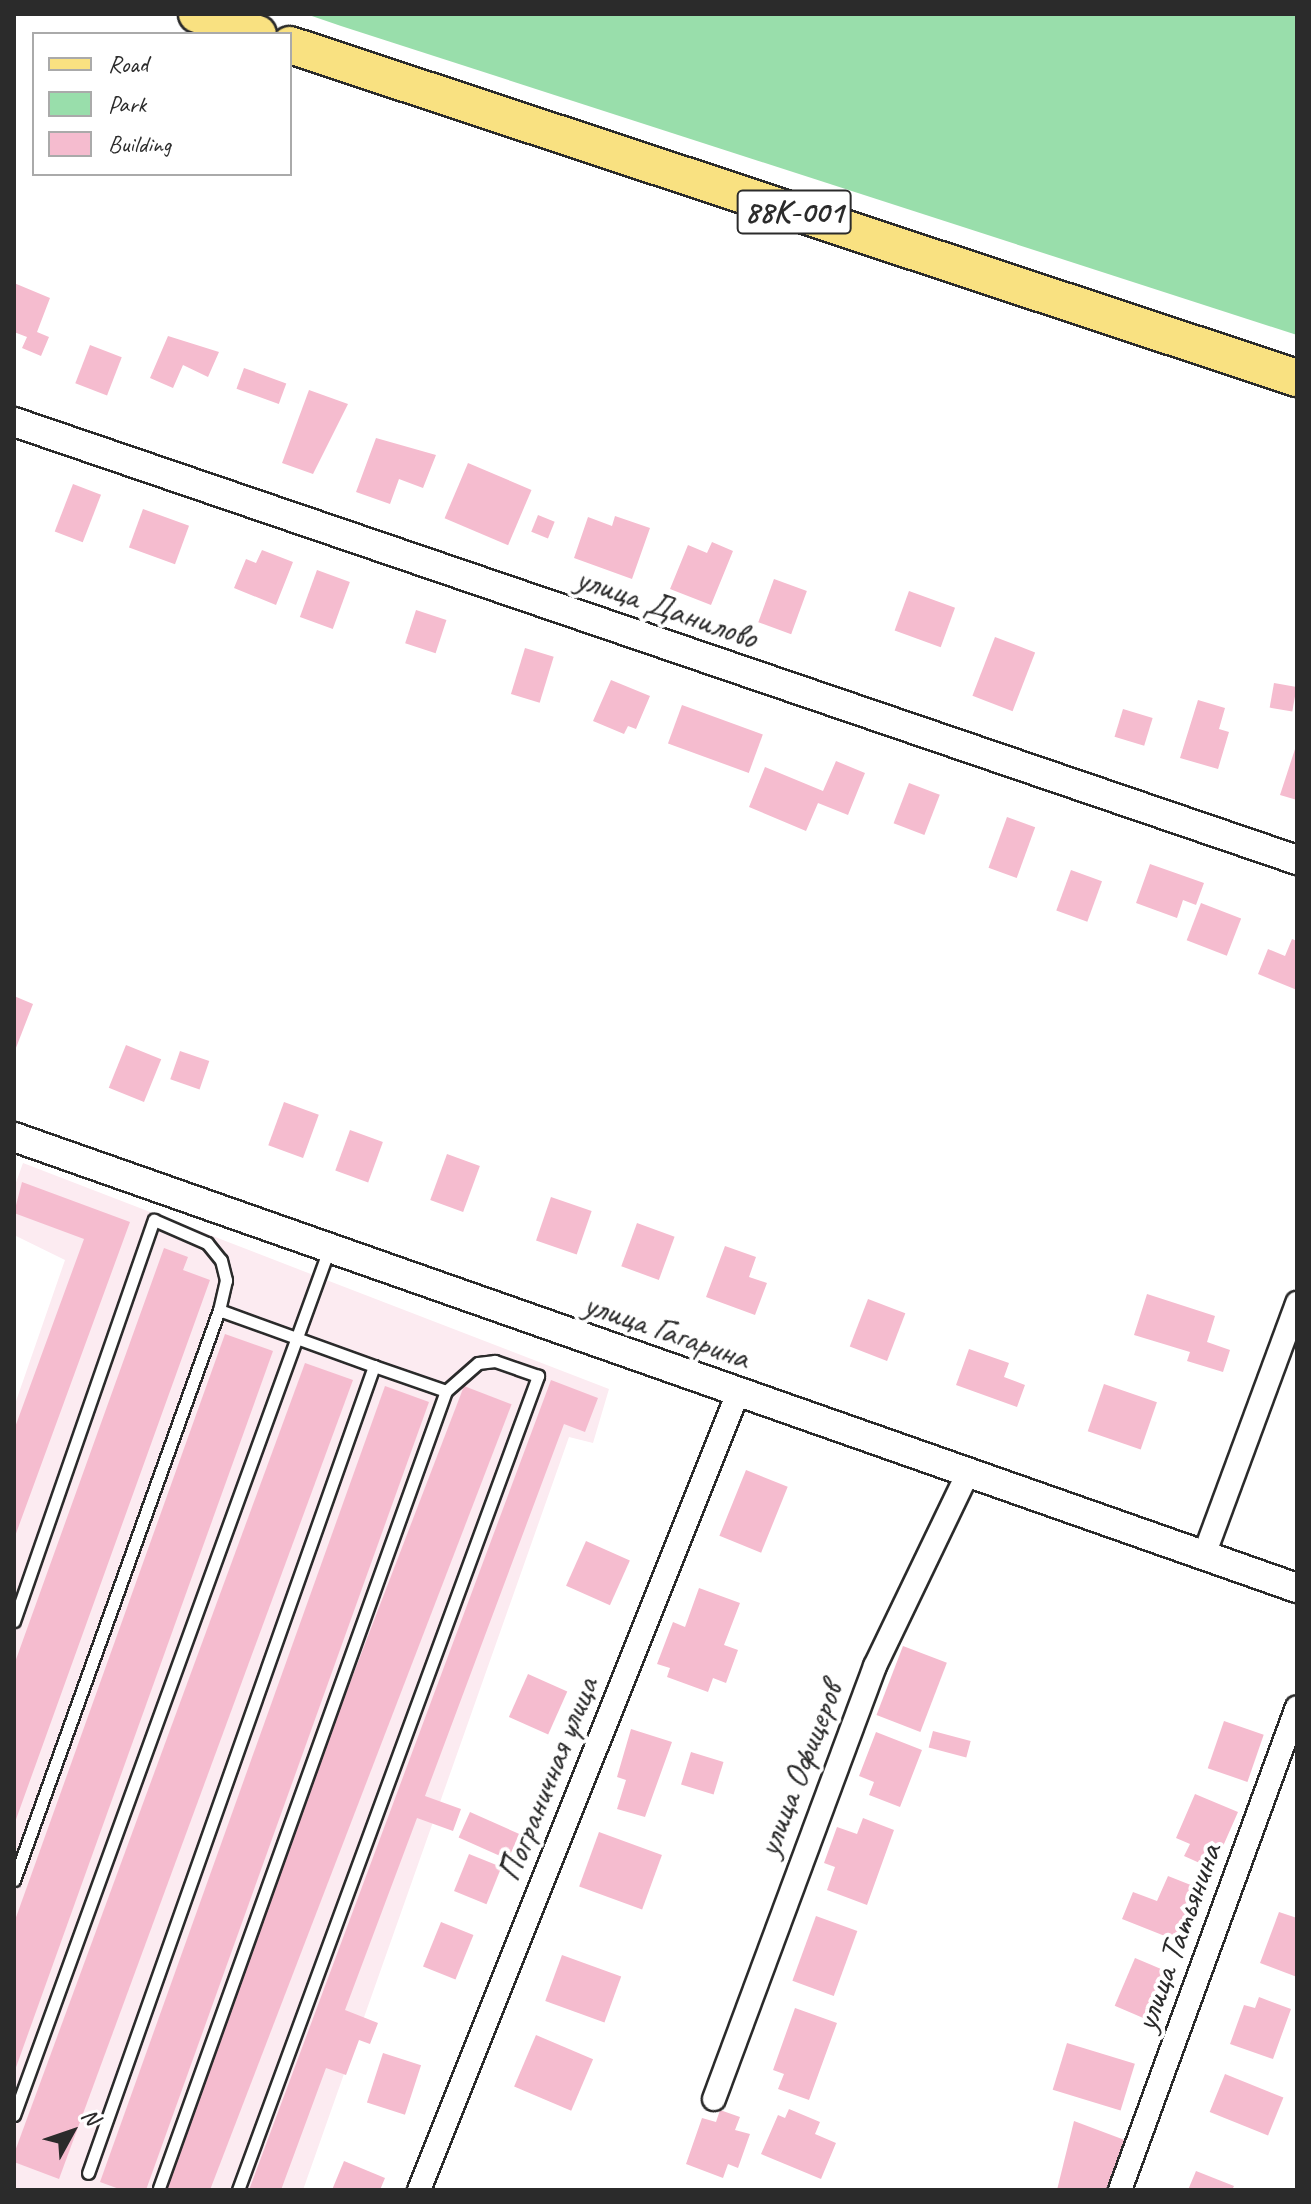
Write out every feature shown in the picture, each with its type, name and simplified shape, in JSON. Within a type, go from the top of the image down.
[{"type":"main road","points":[[197,14],[252,32]]},
{"type":"main road","name":"88К-001","points":[[292,46],[1297,378]]},
{"type":"street","name":"улица Данилово","points":[[14,422],[1297,860]]},
{"type":"street","name":"улица Гагарина","points":[[14,1137],[1297,1588]]},
{"type":"street","points":[[1204,1555],[1297,1303]]},
{"type":"street","name":"Пограничная улица","points":[[419,2190],[738,1393]]},
{"type":"street","name":"улица Офицеров","points":[[714,2099],[875,1666],[968,1473]]},
{"type":"street","name":"улица Татьянина","points":[[1120,2190],[1297,1707]]},
{"type":"lane","points":[[14,1621],[154,1220],[207,1243],[221,1260],[226,1280],[219,1310],[14,1880]]},
{"type":"lane","points":[[14,2115],[329,1249]]},
{"type":"lane","points":[[219,1310],[446,1391]]},
{"type":"lane","points":[[159,2188],[446,1391],[478,1363],[495,1361],[538,1376],[238,2190]]},
{"type":"lane","points":[[88,2173],[374,1366]]},
{"type":"shaded area","points":[[23,1163],[609,1389],[593,1443],[569,1437],[303,2190],[14,2188],[14,1407],[65,1260],[14,1235],[14,1188]]},
{"type":"green space","points":[[306,14],[1297,14],[1297,335],[341,26]]},
{"type":"building","points":[[14,283],[50,298],[37,332],[49,337],[41,356],[22,348],[27,337],[14,332]]},
{"type":"building","points":[[168,336],[219,352],[208,377],[183,365],[173,388],[150,378]]},
{"type":"building","points":[[90,345],[122,357],[107,395],[75,383]]},
{"type":"building","points":[[244,368],[286,383],[279,404],[236,389]]},
{"type":"building","points":[[309,390],[348,404],[313,474],[282,463]]},
{"type":"building","points":[[376,438],[436,455],[423,488],[399,479],[390,504],[356,492]]},
{"type":"building","points":[[468,463],[532,490],[508,545],[445,518]]},
{"type":"building","points":[[73,484],[101,495],[83,542],[55,532]]},
{"type":"building","points":[[143,509],[189,526],[175,564],[129,548]]},
{"type":"building","points":[[538,515],[555,522],[548,538],[531,532]]},
{"type":"building","points":[[615,516],[650,528],[632,579],[574,558],[588,517],[612,526]]},
{"type":"building","points":[[712,542],[733,551],[711,605],[670,589],[688,545],[707,553]]},
{"type":"building","points":[[262,550],[293,562],[276,605],[234,588],[246,559],[256,563]]},
{"type":"building","points":[[317,570],[350,582],[333,629],[300,617]]},
{"type":"building","points":[[774,579],[807,591],[791,634],[758,622]]},
{"type":"building","points":[[909,591],[955,608],[941,647],[895,630]]},
{"type":"building","points":[[416,610],[446,620],[436,653],[405,643]]},
{"type":"building","points":[[995,637],[1035,652],[1013,711],[972,696]]},
{"type":"building","points":[[525,648],[554,657],[540,703],[511,694]]},
{"type":"building","points":[[611,680],[650,696],[636,729],[628,726],[624,734],[593,721]]},
{"type":"building","points":[[1274,683],[1297,687],[1292,712],[1270,708]]},
{"type":"building","points":[[1198,700],[1225,708],[1219,729],[1229,732],[1218,769],[1180,758]]},
{"type":"building","points":[[682,705],[763,734],[749,773],[668,744]]},
{"type":"building","points":[[1123,709],[1153,718],[1144,746],[1115,737]]},
{"type":"building","points":[[1297,743],[1297,800],[1280,795]]},
{"type":"building","points":[[836,761],[865,773],[848,815],[818,803],[806,831],[749,807],[765,767],[823,791]]},
{"type":"building","points":[[909,783],[940,795],[924,835],[894,823]]},
{"type":"building","points":[[1007,817],[1035,827],[1017,878],[989,868]]},
{"type":"building","points":[[1150,864],[1204,883],[1196,905],[1183,900],[1177,918],[1136,903]]},
{"type":"building","points":[[1071,870],[1102,881],[1087,922],[1056,910]]},
{"type":"building","points":[[1201,903],[1241,918],[1227,956],[1187,940]]},
{"type":"building","points":[[1292,939],[1297,941],[1297,990],[1258,974],[1268,949],[1285,956]]},
{"type":"building","points":[[14,996],[33,1004],[14,1053]]},
{"type":"building","points":[[126,1045],[161,1059],[144,1102],[109,1088]]},
{"type":"building","points":[[180,1051],[209,1061],[200,1089],[170,1079]]},
{"type":"building","points":[[284,1102],[319,1115],[303,1158],[268,1145]]},
{"type":"building","points":[[350,1130],[383,1142],[368,1182],[335,1170]]},
{"type":"building","points":[[447,1154],[480,1166],[463,1212],[430,1200]]},
{"type":"building","points":[[22,1182],[130,1222],[14,1539],[14,1430],[84,1239],[14,1213]]},
{"type":"building","points":[[551,1197],[592,1211],[577,1254],[536,1240]]},
{"type":"building","points":[[637,1223],[675,1237],[659,1280],[621,1266]]},
{"type":"building","points":[[725,1246],[756,1257],[749,1277],[767,1283],[755,1315],[706,1297]]},
{"type":"building","points":[[164,1248],[188,1257],[183,1270],[210,1280],[14,1825],[14,1665]]},
{"type":"building","points":[[1147,1294],[1215,1316],[1207,1342],[1230,1350],[1223,1372],[1187,1361],[1190,1352],[1134,1335]]},
{"type":"building","points":[[868,1299],[905,1313],[887,1361],[850,1347]]},
{"type":"building","points":[[225,1334],[273,1351],[14,2073],[14,1923]]},
{"type":"building","points":[[969,1349],[1009,1363],[1004,1377],[1025,1385],[1017,1407],[956,1385]]},
{"type":"building","points":[[305,1363],[353,1380],[59,2179],[14,2162],[14,2154]]},
{"type":"building","points":[[551,1380],[598,1398],[585,1432],[564,1424],[425,1796],[461,1809],[453,1831],[417,1818],[345,2010],[378,2023],[370,2044],[359,2040],[346,2075],[326,2068],[281,2190],[249,2190]]},
{"type":"building","points":[[1104,1384],[1157,1402],[1141,1450],[1088,1431]]},
{"type":"building","points":[[385,1386],[429,1402],[146,2190],[122,2190],[100,2182]]},
{"type":"building","points":[[464,1386],[512,1404],[210,2190],[173,2190],[158,2184]]},
{"type":"building","points":[[746,1470],[788,1487],[761,1553],[719,1536]]},
{"type":"building","points":[[586,1541],[630,1561],[610,1605],[566,1586]]},
{"type":"building","points":[[699,1588],[740,1603],[724,1645],[738,1650],[726,1683],[713,1678],[708,1692],[667,1677],[670,1668],[657,1664],[673,1622],[685,1627]]},
{"type":"building","points":[[903,1646],[947,1663],[920,1732],[876,1715]]},
{"type":"building","points":[[528,1674],[567,1691],[548,1734],[509,1717]]},
{"type":"building","points":[[1224,1721],[1264,1735],[1247,1782],[1208,1768]]},
{"type":"building","points":[[631,1729],[672,1742],[645,1817],[617,1809],[626,1780],[617,1777]]},
{"type":"building","points":[[933,1731],[971,1741],[966,1758],[929,1747]]},
{"type":"building","points":[[876,1732],[922,1750],[900,1807],[869,1795],[874,1782],[859,1776]]},
{"type":"building","points":[[691,1752],[724,1762],[714,1794],[681,1785]]},
{"type":"building","points":[[1195,1794],[1238,1812],[1213,1869],[1184,1856],[1190,1844],[1176,1838]]},
{"type":"building","points":[[470,1812],[519,1834],[508,1860],[459,1838]]},
{"type":"building","points":[[863,1818],[894,1830],[867,1905],[827,1890],[835,1867],[824,1863],[837,1827],[857,1834]]},
{"type":"building","points":[[599,1832],[662,1855],[642,1909],[579,1887]]},
{"type":"building","points":[[469,1854],[501,1867],[486,1904],[454,1891]]},
{"type":"building","points":[[1168,1876],[1206,1891],[1185,1944],[1122,1919],[1133,1892],[1157,1901]]},
{"type":"building","points":[[1279,1912],[1297,1918],[1297,1977],[1260,1963]]},
{"type":"building","points":[[816,1916],[857,1931],[834,1996],[792,1981]]},
{"type":"building","points":[[441,1922],[473,1935],[455,1980],[423,1967]]},
{"type":"building","points":[[562,1955],[621,1977],[604,2023],[545,2001]]},
{"type":"building","points":[[1135,1958],[1170,1973],[1150,2021],[1115,2006]]},
{"type":"building","points":[[1259,1997],[1291,2009],[1273,2059],[1230,2044],[1244,2005],[1255,2008]]},
{"type":"building","points":[[795,2008],[837,2023],[809,2100],[778,2089],[784,2074],[773,2070]]},
{"type":"building","points":[[536,2035],[593,2059],[571,2111],[514,2087]]},
{"type":"building","points":[[1067,2043],[1135,2064],[1121,2111],[1053,2090]]},
{"type":"building","points":[[383,2053],[421,2065],[405,2115],[367,2102]]},
{"type":"building","points":[[1225,2074],[1283,2098],[1268,2136],[1210,2112]]},
{"type":"building","points":[[789,2109],[820,2122],[815,2134],[836,2143],[821,2179],[761,2154],[778,2115],[785,2118]]},
{"type":"building","points":[[720,2110],[740,2117],[735,2130],[750,2134],[738,2168],[728,2164],[723,2178],[686,2164],[702,2118],[716,2122]]},
{"type":"building","points":[[1074,2121],[1130,2142],[1112,2190],[1057,2190]]},
{"type":"building","points":[[344,2161],[385,2178],[380,2190],[332,2190]]},
{"type":"building","points":[[1196,2171],[1234,2186],[1232,2190],[1188,2190]]}]
